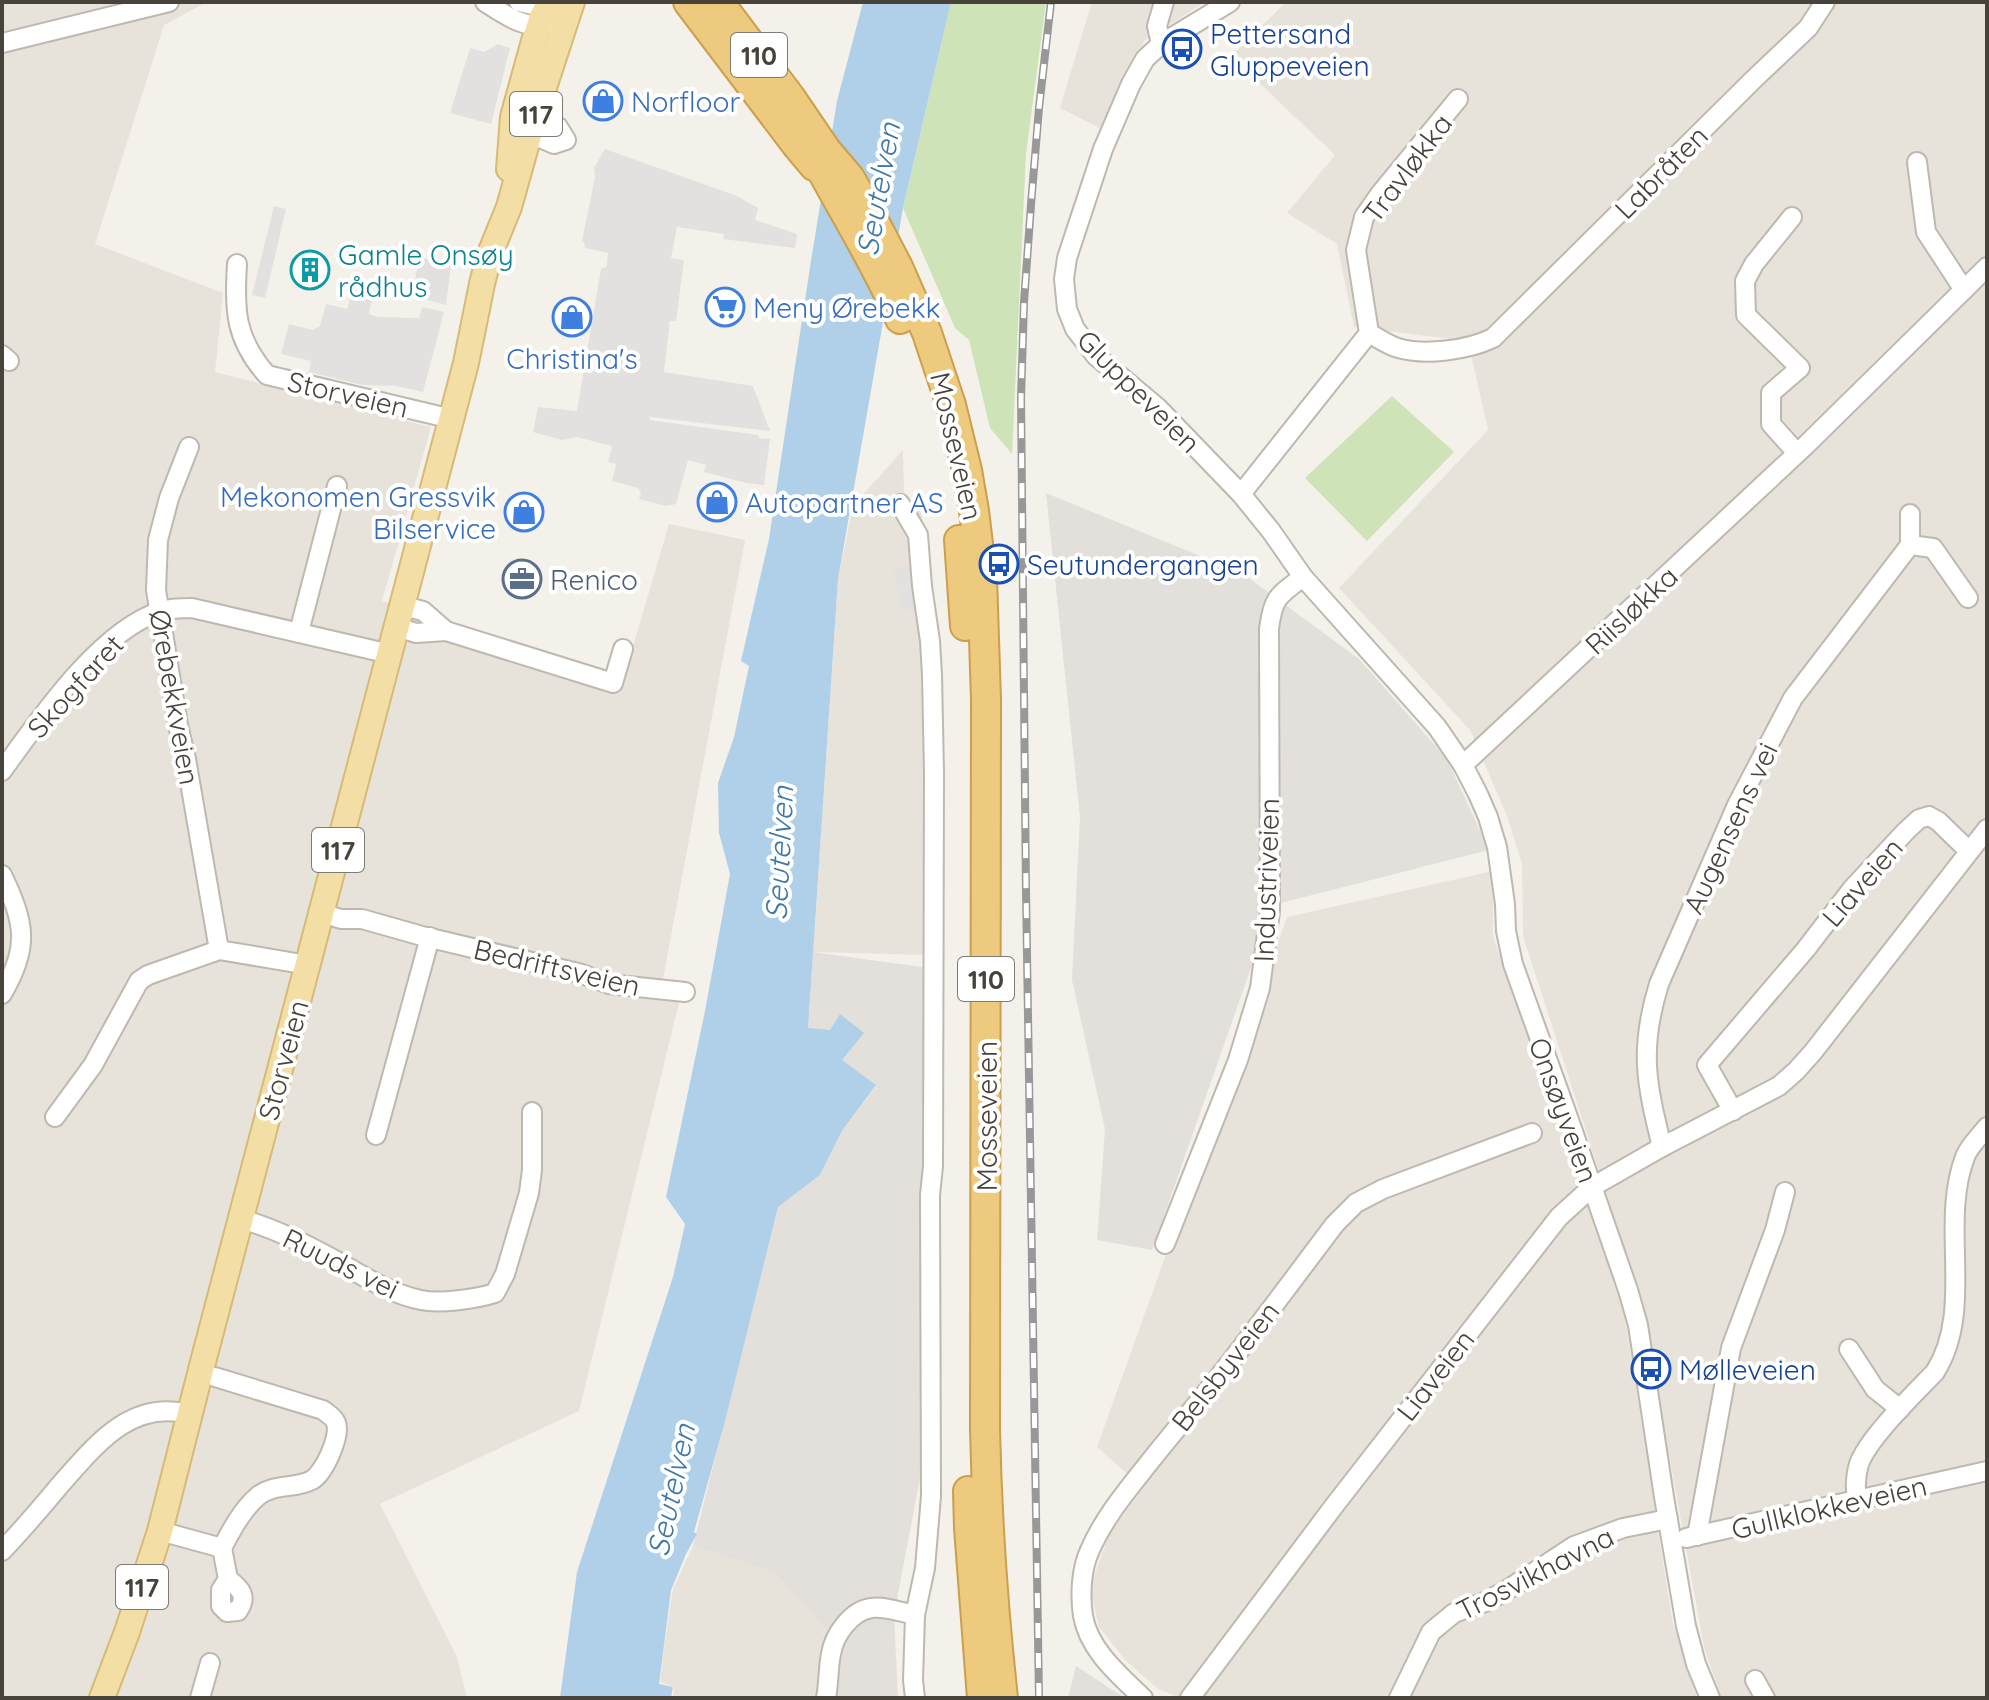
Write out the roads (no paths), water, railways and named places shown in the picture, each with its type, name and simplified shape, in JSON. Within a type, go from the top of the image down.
[{"type":"highway","name":"110","points":[[688,2],[795,114]]},
{"type":"highway","name":"110","points":[[704,2],[827,151],[879,272],[924,355]]},
{"type":"highway","name":"110","points":[[719,2],[795,114]]},
{"type":"highway","name":"110","points":[[735,2],[795,114]]},
{"type":"highway","name":"Mosseveien","points":[[924,355],[951,492],[961,559],[965,616],[966,1425],[969,1528],[982,1698]]},
{"type":"highway","name":"Mosseveien","points":[[924,355],[951,405],[967,470],[978,536],[984,616],[985,1429],[992,1600],[1003,1698]]},
{"type":"main road","name":"Storveien","points":[[102,1698],[160,1531],[452,419],[482,284],[500,227],[523,123],[554,12]]},
{"type":"street","points":[[2,43],[169,2]]},
{"type":"street","points":[[485,2],[512,20],[554,12]]},
{"type":"street","points":[[519,2],[554,12]]},
{"type":"street","points":[[1164,2],[1157,26],[1161,44],[1230,2]]},
{"type":"street","points":[[1804,2],[1811,2]]},
{"type":"street","name":"Labråten","points":[[1369,333],[1396,348],[1425,351],[1478,345],[1493,338],[1808,28],[1825,2]]},
{"type":"street","name":"Gluppeveien","points":[[1161,44],[1145,59],[1131,84],[1103,149],[1067,258],[1064,279],[1067,309],[1075,329],[1096,356],[1158,408],[1241,494],[1303,577]]},
{"type":"street","name":"Travløkka","points":[[1369,333],[1356,250],[1364,217],[1458,99]]},
{"type":"street","points":[[1917,162],[1926,232],[1964,290]]},
{"type":"street","points":[[1792,217],[1754,264],[1745,281],[1746,315],[1800,368],[1771,393],[1771,424],[1797,453]]},
{"type":"street","name":"Storveien","points":[[237,264],[235,307],[238,324],[255,361],[267,375],[452,419]]},
{"type":"street","name":"Riisløkka","points":[[1463,765],[1797,453],[1987,267]]},
{"type":"street","points":[[1241,494],[1369,333]]},
{"type":"street","name":"Ørebekkveien","points":[[189,447],[169,498],[158,540],[156,590],[219,950]]},
{"type":"street","points":[[299,632],[337,486]]},
{"type":"street","points":[[900,504],[918,535],[930,641],[933,703],[931,1496],[925,1568],[915,1615],[915,1698]]},
{"type":"street","points":[[1910,514],[1910,545],[1933,548],[1968,598]]},
{"type":"street","name":"Augensens vei","points":[[1662,1147],[1648,1085],[1646,1060],[1651,1011],[1659,984],[1737,805],[1793,698],[1910,545]]},
{"type":"street","name":"Onsøyveien","points":[[1303,577],[1437,727],[1463,765],[1488,817],[1497,847],[1506,931],[1513,964],[1638,1325],[1686,1626],[1696,1664],[1710,1698]]},
{"type":"street","name":"Industriveien","points":[[1165,1244],[1238,1060],[1260,988],[1270,911],[1269,629],[1271,611],[1278,596],[1303,577]]},
{"type":"street","name":"Skogfaret","points":[[2,771],[64,690],[99,652],[122,631],[158,612],[192,608],[390,654]]},
{"type":"street","points":[[400,616],[423,611],[446,631],[613,683],[623,649]]},
{"type":"street","name":"Liaveien","points":[[1733,1111],[1707,1065],[1806,949],[1852,889],[1919,819],[1929,816],[1938,821],[1969,851]]},
{"type":"street","name":"Liaveien","points":[[1190,1698],[1334,1506],[1559,1217],[1592,1187],[1779,1086],[1805,1061],[1987,829]]},
{"type":"street","points":[[2,875],[16,906],[23,941],[19,959],[2,994]]},
{"type":"street","name":"Bedriftsveien","points":[[323,907],[344,907],[362,919],[582,974],[609,984],[685,992]]},
{"type":"street","points":[[376,1135],[430,937]]},
{"type":"street","points":[[55,1117],[93,1065],[139,981],[148,975],[219,950],[308,965]]},
{"type":"street","name":"Ruuds vei","points":[[241,1219],[284,1233],[406,1296],[434,1302],[495,1293],[505,1274],[529,1193],[532,1112]]},
{"type":"street","points":[[1857,1501],[1855,1485],[1860,1462],[1874,1440],[1943,1359],[1952,1331],[1956,1190],[1966,1154],[1987,1127]]},
{"type":"street","name":"Belsbyveien","points":[[1143,1698],[1098,1651],[1083,1616],[1083,1576],[1088,1553],[1102,1525],[1335,1224],[1356,1203],[1404,1180],[1532,1133]]},
{"type":"street","points":[[1697,1536],[1731,1348],[1775,1230],[1785,1192]]},
{"type":"street","points":[[1849,1349],[1875,1389],[1900,1409]]},
{"type":"street","points":[[215,1377],[323,1410],[332,1416],[337,1430],[322,1470],[313,1480],[274,1488],[261,1494],[246,1508],[222,1548],[228,1579]]},
{"type":"street","points":[[2,1551],[96,1445],[118,1427],[133,1418],[164,1410],[189,1414]]},
{"type":"street","name":"Gullklokkeveien","points":[[1672,1541],[1987,1471]]},
{"type":"street","name":"Trosvikhavna","points":[[1399,1698],[1431,1632],[1454,1613],[1507,1590],[1574,1546],[1623,1528],[1668,1519]]},
{"type":"street","points":[[160,1531],[222,1548]]},
{"type":"street","points":[[826,1698],[831,1649],[849,1621],[869,1608],[915,1615]]},
{"type":"street","points":[[200,1698],[210,1663]]},
{"type":"street","points":[[1755,1680],[1765,1698]]},
{"type":"water","name":"Seutelven","points":[[863,2],[951,2],[903,208],[838,579],[808,1028],[830,1030],[840,1014],[864,1033],[842,1060],[876,1085],[842,1131],[820,1175],[778,1207],[694,1532],[697,1534],[671,1590],[659,1684],[673,1687],[671,1698],[560,1698],[577,1572],[673,1277],[685,1224],[666,1197],[730,874],[719,833],[718,783],[734,737],[749,666],[741,661],[769,539],[837,101]]},
{"type":"railway","points":[[1039,1698],[1021,398],[1031,205],[1051,2]]},
{"type":"place","name":"Pettersand Gluppeveien","points":[[1182,49]]},
{"type":"place","name":"Norfloor","points":[[603,101]]},
{"type":"place","name":"Gamle Onsøy rådhus","points":[[310,270]]},
{"type":"place","name":"Meny Ørebekk","points":[[725,307]]},
{"type":"place","name":"Christina's","points":[[572,317]]},
{"type":"place","name":"Autopartner AS","points":[[717,502]]},
{"type":"place","name":"Mekonomen Gressvik Bilservice","points":[[524,512]]},
{"type":"place","name":"Seutundergangen","points":[[999,564]]},
{"type":"place","name":"Renico","points":[[522,579]]},
{"type":"place","name":"Mølleveien","points":[[1651,1369]]}]
